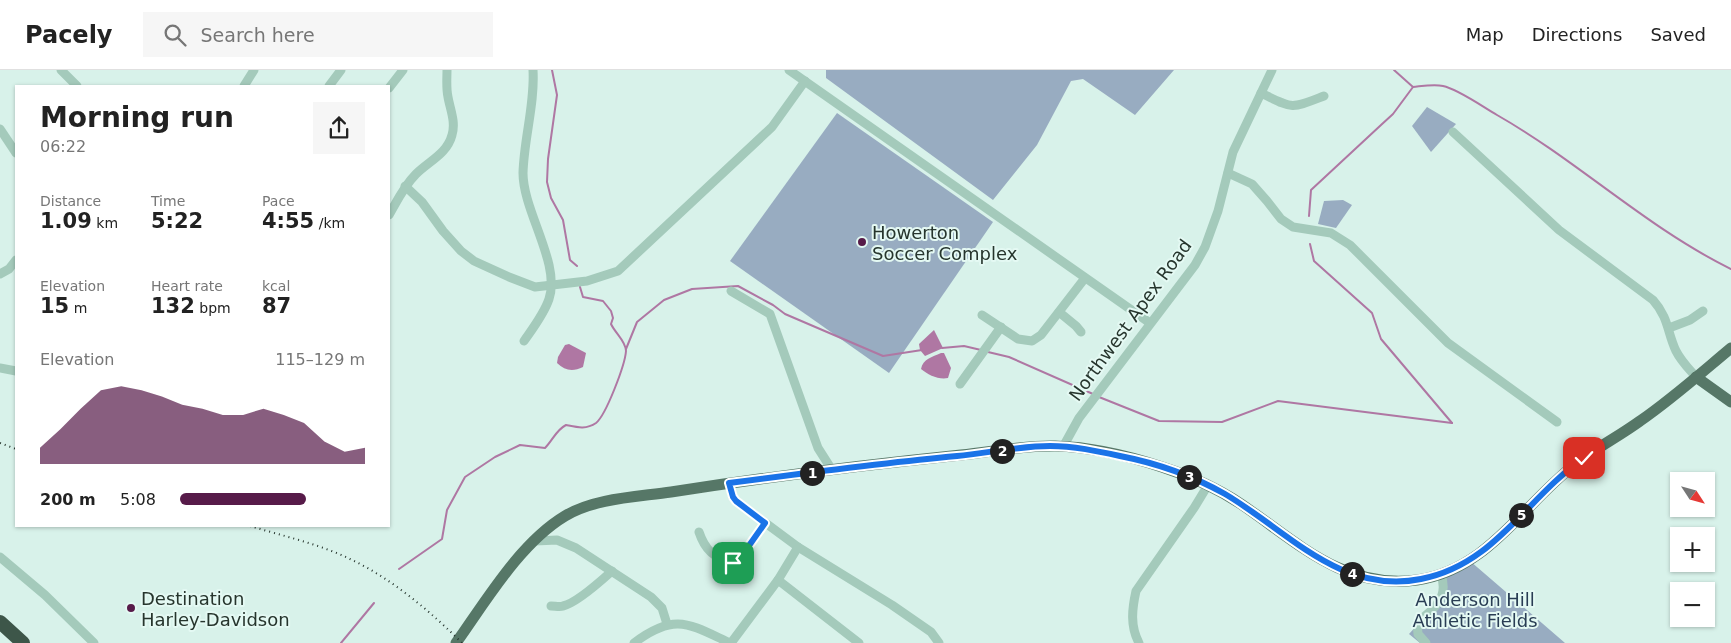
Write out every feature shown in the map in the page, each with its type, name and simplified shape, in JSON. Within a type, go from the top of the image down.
[{"type":"highway","points":[[0,622],[23,643]]},
{"type":"main road","points":[[456,643],[509,570],[535,541],[563,517],[590,506],[729,483],[891,462],[1043,446],[1084,449],[1149,462],[1208,485],[1242,505],[1322,561],[1349,574],[1393,581],[1414,580],[1441,574],[1461,566],[1484,551],[1576,463],[1645,418],[1731,348]]},
{"type":"main road","points":[[1696,377],[1731,402]]},
{"type":"street","points":[[61,70],[76,85]]},
{"type":"street","points":[[245,85],[254,70]]},
{"type":"street","points":[[330,85],[342,70]]},
{"type":"street","points":[[390,87],[403,70]]},
{"type":"street","points":[[390,214],[405,186],[417,172],[438,158],[452,135],[453,119],[448,97],[447,70]]},
{"type":"street","points":[[524,341],[541,315],[549,298],[552,285],[544,250],[526,196],[523,175],[534,83],[533,70]]},
{"type":"street","points":[[789,70],[1150,323]]},
{"type":"street","name":"Northwest Apex Road","points":[[1063,447],[1079,418],[1195,265],[1205,247],[1218,211],[1233,152],[1272,70]]},
{"type":"street","points":[[405,186],[422,202],[443,231],[461,251],[474,261],[535,287],[587,282],[618,271],[772,127],[805,81]]},
{"type":"street","points":[[1261,93],[1293,107],[1324,96]]},
{"type":"street","points":[[0,129],[15,152]]},
{"type":"street","points":[[1453,132],[1559,230],[1653,300],[1661,309],[1676,351],[1696,377]]},
{"type":"street","points":[[1228,172],[1252,184],[1281,219],[1293,227],[1331,233],[1350,246],[1448,343],[1557,422]]},
{"type":"street","points":[[0,274],[9,269],[15,261]]},
{"type":"street","points":[[982,314],[1018,339],[1032,341],[1042,335],[1085,278]]},
{"type":"street","points":[[732,292],[770,314],[818,448],[832,470]]},
{"type":"street","points":[[1669,328],[1690,320],[1703,311]]},
{"type":"street","points":[[1059,312],[1081,332]]},
{"type":"street","points":[[960,384],[1001,327]]},
{"type":"street","points":[[0,368],[15,371]]},
{"type":"street","points":[[729,483],[736,501],[798,546],[931,632],[939,643]]},
{"type":"street","points":[[1139,643],[1132,618],[1132,607],[1136,591],[1208,485]]},
{"type":"street","points":[[699,532],[704,546],[724,561],[733,563],[741,557],[765,523]]},
{"type":"street","points":[[535,541],[558,540],[576,548],[651,597],[662,608],[667,624]]},
{"type":"street","points":[[634,643],[667,624],[684,624],[731,643],[778,580],[798,546]]},
{"type":"street","points":[[0,557],[45,594],[94,643]]},
{"type":"street","points":[[551,606],[564,606],[598,584],[612,571]]},
{"type":"street","points":[[1426,643],[1418,634],[1417,623],[1443,595],[1444,587],[1441,574]]},
{"type":"street","points":[[778,580],[859,643]]},
{"type":"green space","points":[[826,70],[1174,70],[1135,115],[1083,79],[1071,81],[1037,145],[993,200],[826,78]]},
{"type":"green space","points":[[1427,107],[1456,124],[1431,152],[1412,126]]},
{"type":"green space","name":"Howerton Soccer Complex","points":[[837,113],[993,222],[889,373],[730,261]]},
{"type":"green space","points":[[1343,200],[1352,205],[1336,228],[1318,224],[1324,201]]},
{"type":"green space","name":"Anderson Hill Athletic Fields","points":[[1470,561],[1565,643],[1420,643],[1409,634],[1441,599],[1441,574]]},
{"type":"shaded area","points":[[934,330],[943,348],[925,356],[920,350],[919,344]]},
{"type":"shaded area","points":[[569,344],[586,353],[583,367],[576,370],[563,368],[557,363],[558,357],[565,345]]},
{"type":"shaded area","points":[[944,353],[951,368],[948,378],[934,376],[921,369],[931,357]]},
{"type":"waterway","points":[[552,70],[557,95],[548,159],[547,182],[551,198],[563,220],[570,260],[577,266]]},
{"type":"waterway","points":[[1394,70],[1413,87],[1443,86],[1470,99],[1527,133],[1670,234],[1731,269]]},
{"type":"waterway","points":[[1309,216],[1311,190],[1393,114],[1413,87]]},
{"type":"waterway","points":[[1310,244],[1314,261],[1372,313],[1381,339],[1452,423]]},
{"type":"waterway","points":[[626,349],[637,322],[664,300],[692,289],[738,286],[773,305],[785,314],[883,356],[922,350]]},
{"type":"waterway","points":[[399,569],[442,539],[447,510],[465,477],[495,457],[520,445],[545,448],[557,432],[566,425],[588,427],[596,423],[600,418],[619,378],[626,347],[611,324],[613,318],[611,311],[603,301],[583,297],[580,287]]},
{"type":"waterway","points":[[942,348],[964,346],[981,350]]},
{"type":"waterway","points":[[988,352],[1009,357],[1093,394]]},
{"type":"waterway","points":[[1099,397],[1159,421],[1222,422],[1278,401],[1452,423]]},
{"type":"waterway","points":[[341,643],[374,603]]},
{"type":"railway","points":[[0,443],[15,449]]},
{"type":"railway","points":[[253,527],[327,549],[382,576],[437,619],[462,643]]},
{"type":"place","name":"Howerton Soccer Complex","points":[[862,242]]},
{"type":"place","name":"Destination Harley-Davidson","points":[[131,608]]},
{"type":"route","points":[[733,563],[741,557],[765,523],[736,501],[729,483],[891,462],[1053,446],[1084,449],[1121,456],[1149,462],[1172,470],[1212,487],[1234,499],[1292,542],[1333,567],[1349,574],[1371,579],[1385,581],[1414,580],[1446,572],[1470,561],[1489,546],[1562,475],[1584,458]]}]
